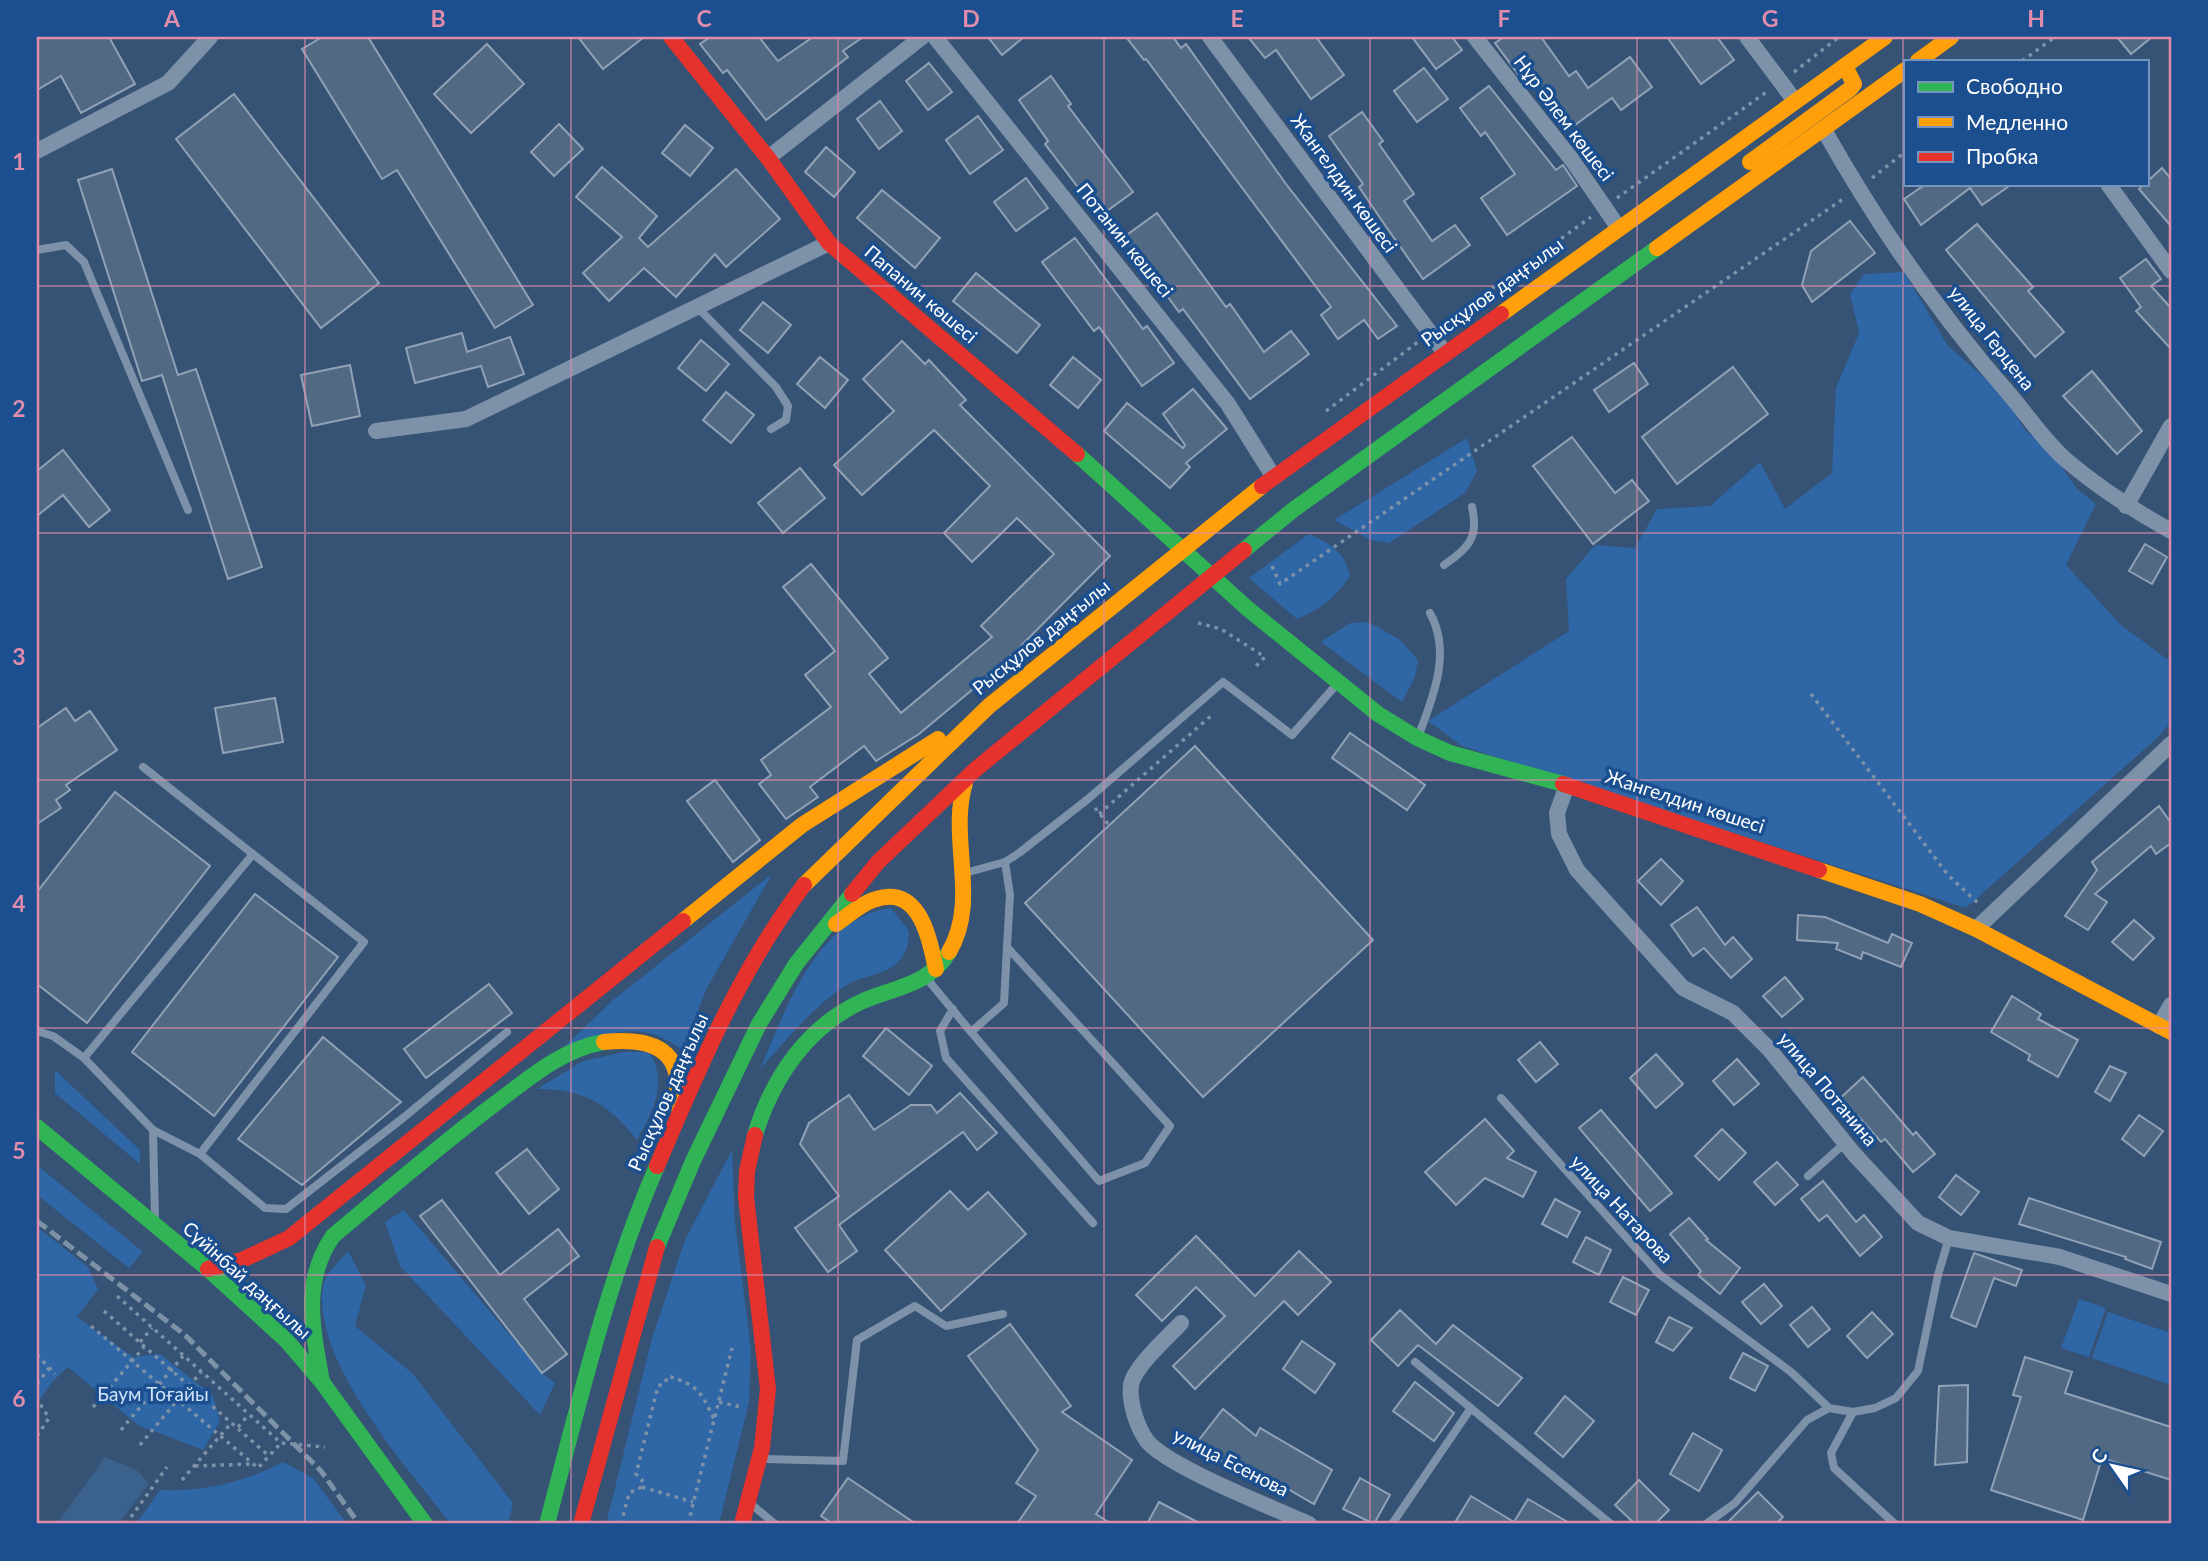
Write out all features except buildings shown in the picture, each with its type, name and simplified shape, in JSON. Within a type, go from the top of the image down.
[{"type":"main road","name":"Папанин көшесі","points":[[671,37],[768,158],[829,243],[1096,470],[1211,575]]},
{"type":"main road","name":"Рысқұлов даңғылы","points":[[547,1524],[610,1290],[633,1221],[706,1051],[781,915],[807,881],[989,706],[1273,476],[1885,37]]},
{"type":"main road","points":[[1919,60],[1931,42],[1951,37]]},
{"type":"main road","points":[[1735,194],[1733,175],[1850,89],[1854,84],[1845,66]]},
{"type":"main road","points":[[581,1524],[665,1223],[759,1024],[815,938],[878,862],[968,776],[1293,510],[1904,71]]},
{"type":"main road","points":[[1505,358],[1504,345],[1622,258],[1626,252],[1618,227]]},
{"type":"main road","name":"Жангелдин көшесі","points":[[1211,575],[1378,714],[1417,738],[1450,753],[1567,785],[1835,873],[1920,904],[1976,929],[2165,1029]]},
{"type":"main road","points":[[208,1269],[242,1260],[289,1238],[802,825],[989,706]]},
{"type":"main road","points":[[742,1524],[761,1459],[768,1404],[768,1371],[747,1190],[750,1151],[768,1097],[790,1057],[832,1019],[887,991],[932,974],[953,946],[963,917],[965,873],[955,816],[957,801],[968,776]]},
{"type":"main road","points":[[815,938],[874,899],[892,898],[907,903],[919,912],[926,925],[932,974]]},
{"type":"main road","points":[[322,1382],[309,1303],[311,1276],[319,1251],[333,1236],[431,1154],[543,1068],[591,1045],[648,1043],[665,1051],[677,1064],[680,1079],[665,1149]]},
{"type":"main road","name":"Сүйінбай даңғылы","points":[[37,1127],[208,1269],[286,1340],[322,1382],[425,1524]]},
{"type":"main road","points":[[416,1134],[431,1154]]},
{"type":"street","points":[[37,151],[168,83],[210,37]]},
{"type":"street","points":[[768,158],[922,37]]},
{"type":"street","name":"Потанин көшесі","points":[[935,37],[1228,404],[1273,476]]},
{"type":"street","name":"Жангелдин көшесі","points":[[1210,37],[1445,353]]},
{"type":"street","name":"Нұр Әлем көшесі","points":[[1475,37],[1572,160],[1618,227]]},
{"type":"street","points":[[1747,37],[1795,101]]},
{"type":"street","name":"улица Герцена","points":[[1824,130],[1857,189],[1985,367],[2063,458],[2126,506],[2171,531]]},
{"type":"street","points":[[2109,186],[2171,271]]},
{"type":"street","points":[[376,431],[466,419],[829,243]]},
{"type":"street","points":[[2126,506],[2171,426]]},
{"type":"street","points":[[1976,929],[2052,860],[2171,744]]},
{"type":"street","name":"улица Потанина","points":[[1567,785],[1557,813],[1559,834],[1577,870],[1683,988],[1733,1013],[1769,1049],[1845,1143],[1918,1223],[1949,1238],[2060,1257],[2171,1294]]},
{"type":"street","points":[[2165,1029],[2171,1005]]},
{"type":"street","name":"улица Есенова","points":[[1181,1323],[1137,1372],[1131,1385],[1135,1416],[1148,1441],[1169,1459],[1309,1524]]},
{"type":"lane","points":[[37,250],[66,245],[84,262],[188,510]]},
{"type":"lane","points":[[697,307],[776,387],[788,406],[786,420],[771,429]]},
{"type":"lane","points":[[1444,565],[1468,549],[1475,527],[1472,507]]},
{"type":"lane","points":[[1417,738],[1431,702],[1441,656],[1437,626],[1430,613]]},
{"type":"lane","points":[[965,873],[1004,862],[1088,799],[1223,682],[1292,735],[1339,682]]},
{"type":"lane","points":[[143,767],[363,942],[200,1154]]},
{"type":"lane","points":[[84,1058],[253,855]]},
{"type":"lane","points":[[971,1032],[1004,1003],[1010,895],[1004,862]]},
{"type":"lane","points":[[932,974],[953,1009],[971,1032],[1099,1181],[1145,1163],[1170,1126],[1007,947]]},
{"type":"lane","points":[[953,1009],[940,1031],[946,1058],[1093,1223]]},
{"type":"lane","points":[[37,1031],[53,1037],[84,1058],[153,1130],[200,1154],[265,1208],[286,1209],[508,1032]]},
{"type":"lane","name":"улица Натарова","points":[[1501,1098],[1659,1274],[1781,1365],[1829,1408]]},
{"type":"lane","points":[[403,1118],[416,1134]]},
{"type":"lane","points":[[153,1130],[155,1227]]},
{"type":"lane","points":[[1808,1176],[1845,1143]]},
{"type":"lane","points":[[1706,1524],[1735,1503],[1807,1420],[1829,1408],[1853,1412],[1875,1408],[1896,1398],[1918,1371],[1938,1275],[1949,1238]]},
{"type":"lane","points":[[761,1459],[843,1461],[857,1340],[915,1306],[946,1326],[1003,1314]]},
{"type":"lane","points":[[1415,1362],[1611,1524]]},
{"type":"lane","points":[[1392,1524],[1471,1408]]},
{"type":"lane","points":[[1853,1412],[1831,1453],[1834,1468],[1895,1524]]},
{"type":"lane","points":[[748,1502],[775,1524]]},
{"type":"path","points":[[1318,417],[1430,333],[1781,82],[1839,37]]},
{"type":"path","points":[[2023,60],[2055,37]]},
{"type":"path","points":[[1272,566],[1280,584],[1857,189],[1904,153]]},
{"type":"path","points":[[1198,623],[1221,629],[1265,657],[1255,667]]},
{"type":"path","points":[[1811,694],[1948,875],[1991,915]]},
{"type":"path","points":[[1099,814],[1212,715]]},
{"type":"path","points":[[1088,799],[1109,825]]},
{"type":"path","points":[[117,1296],[281,1443],[325,1447]]},
{"type":"path","points":[[104,1311],[269,1456]]},
{"type":"path","points":[[91,1326],[258,1468],[281,1443]]},
{"type":"path","points":[[140,1342],[152,1328]]},
{"type":"path","points":[[93,1407],[145,1347]]},
{"type":"path","points":[[688,1524],[732,1348]]},
{"type":"path","points":[[37,1355],[55,1374]]},
{"type":"path","points":[[121,1430],[183,1356]]},
{"type":"path","points":[[37,1384],[49,1368]]},
{"type":"path","points":[[140,1445],[201,1371]]},
{"type":"path","points":[[642,1487],[642,1480],[636,1474],[658,1386],[665,1383],[668,1376],[690,1383],[701,1393],[714,1419]]},
{"type":"path","points":[[37,1399],[49,1418],[37,1436]]},
{"type":"path","points":[[719,1402],[741,1407]]},
{"type":"path","points":[[238,1427],[249,1414]]},
{"type":"path","points":[[182,1480],[232,1422]]},
{"type":"path","points":[[194,1466],[253,1464]]},
{"type":"path","points":[[126,1524],[166,1467]]},
{"type":"path","points":[[621,1524],[629,1493],[642,1487],[693,1502]]},
{"type":"green space","points":[[1904,272],[1948,346],[2002,393],[2025,430],[2050,450],[2077,489],[2096,504],[2066,565],[2121,625],[2171,662],[2171,722],[2157,738],[1966,908],[1462,746],[1428,721],[1569,631],[1566,579],[1595,545],[1635,548],[1657,509],[1710,506],[1760,462],[1785,509],[1832,473],[1836,388],[1859,333],[1850,294],[1864,274]]},
{"type":"green space","points":[[1467,438],[1477,471],[1465,493],[1389,543],[1371,540],[1334,520]]},
{"type":"green space","points":[[1309,534],[1324,541],[1341,555],[1350,576],[1327,602],[1297,619],[1249,578]]},
{"type":"green space","points":[[1368,622],[1399,639],[1418,660],[1415,677],[1402,702],[1321,642],[1350,623]]},
{"type":"green space","points":[[772,874],[707,988],[682,1050],[653,1034],[625,1031],[565,1046],[613,1000]]},
{"type":"green space","points":[[891,908],[909,931],[902,958],[888,969],[850,983],[825,1001],[760,1069],[793,994],[823,948],[842,929],[865,916]]},
{"type":"green space","points":[[624,1052],[649,1052],[658,1074],[653,1107],[637,1140],[616,1117],[594,1101],[569,1092],[537,1089],[583,1061]]},
{"type":"green space","points":[[55,1070],[140,1150],[140,1164],[55,1093]]},
{"type":"green space","points":[[732,1150],[735,1223],[751,1350],[749,1402],[719,1524],[606,1524],[652,1338],[685,1240]]},
{"type":"green space","points":[[37,1165],[143,1252],[129,1268],[37,1195]]},
{"type":"green space","points":[[404,1210],[542,1373],[555,1383],[540,1415],[400,1266],[385,1222]]},
{"type":"green space","name":"Баум Тоғайы","points":[[37,1227],[88,1267],[98,1289],[77,1317],[133,1357],[160,1354],[213,1396],[220,1421],[203,1450],[138,1425],[68,1367],[52,1382],[37,1404]]},
{"type":"green space","points":[[348,1251],[366,1285],[355,1326],[413,1374],[513,1503],[508,1524],[451,1524],[366,1412],[332,1346],[323,1315],[324,1281]]},
{"type":"green space","points":[[2079,1299],[2106,1308],[2089,1357],[2061,1348]]},
{"type":"green space","points":[[2108,1312],[2171,1333],[2171,1385],[2092,1358]]},
{"type":"green space","points":[[283,1462],[313,1478],[347,1524],[136,1524],[160,1490],[223,1484],[254,1475]]},
{"type":"shaded area","points":[[105,1457],[138,1471],[149,1484],[118,1524],[57,1524]]},
{"type":"railway","points":[[37,1221],[185,1335],[321,1471],[359,1524]]},
{"type":"traffic: fast","points":[[1244,550],[1293,510],[1657,248]]},
{"type":"traffic: fast","points":[[1077,454],[1248,609],[1378,714],[1417,738],[1450,753],[1563,784]]},
{"type":"traffic: fast","points":[[657,1247],[693,1161],[759,1024],[796,964],[852,894]]},
{"type":"traffic: fast","points":[[755,1135],[771,1094],[794,1056],[809,1040],[843,1012],[863,1001],[911,984],[932,972],[949,952]]},
{"type":"traffic: fast","points":[[322,1382],[313,1325],[313,1289],[323,1253],[333,1236],[454,1135],[534,1075],[574,1051],[604,1042]]},
{"type":"traffic: fast","points":[[37,1127],[208,1269],[286,1340],[322,1382],[425,1524]]},
{"type":"traffic: fast","points":[[547,1524],[609,1298],[623,1253],[657,1166]]},
{"type":"traffic: slow","points":[[1501,314],[1885,37]]},
{"type":"traffic: slow","points":[[1919,60],[1951,37]]},
{"type":"traffic: slow","points":[[1750,162],[1850,89],[1854,84],[1845,66]]},
{"type":"traffic: slow","points":[[1657,248],[1904,71]]},
{"type":"traffic: slow","points":[[804,885],[989,706],[1262,486]]},
{"type":"traffic: slow","points":[[683,921],[802,825],[938,739]]},
{"type":"traffic: slow","points":[[949,952],[958,932],[962,912],[960,826],[965,783]]},
{"type":"traffic: slow","points":[[1819,870],[1920,904],[1976,929],[2171,1032]]},
{"type":"traffic: slow","points":[[836,924],[873,900],[889,897],[902,899],[920,916],[936,969]]},
{"type":"traffic: slow","points":[[604,1042],[637,1042],[662,1051],[676,1071],[675,1104]]},
{"type":"traffic: jam","points":[[671,37],[768,158],[829,243],[1077,454]]},
{"type":"traffic: jam","points":[[1262,486],[1501,314]]},
{"type":"traffic: jam","points":[[852,894],[878,862],[976,769],[1244,550]]},
{"type":"traffic: jam","points":[[1563,784],[1819,870]]},
{"type":"traffic: jam","points":[[657,1166],[740,986],[781,917],[804,885]]},
{"type":"traffic: jam","points":[[208,1269],[242,1260],[289,1238],[683,921]]},
{"type":"traffic: jam","points":[[742,1524],[762,1448],[768,1389],[746,1197],[747,1171],[755,1135]]},
{"type":"traffic: jam","points":[[581,1524],[657,1247]]}]
